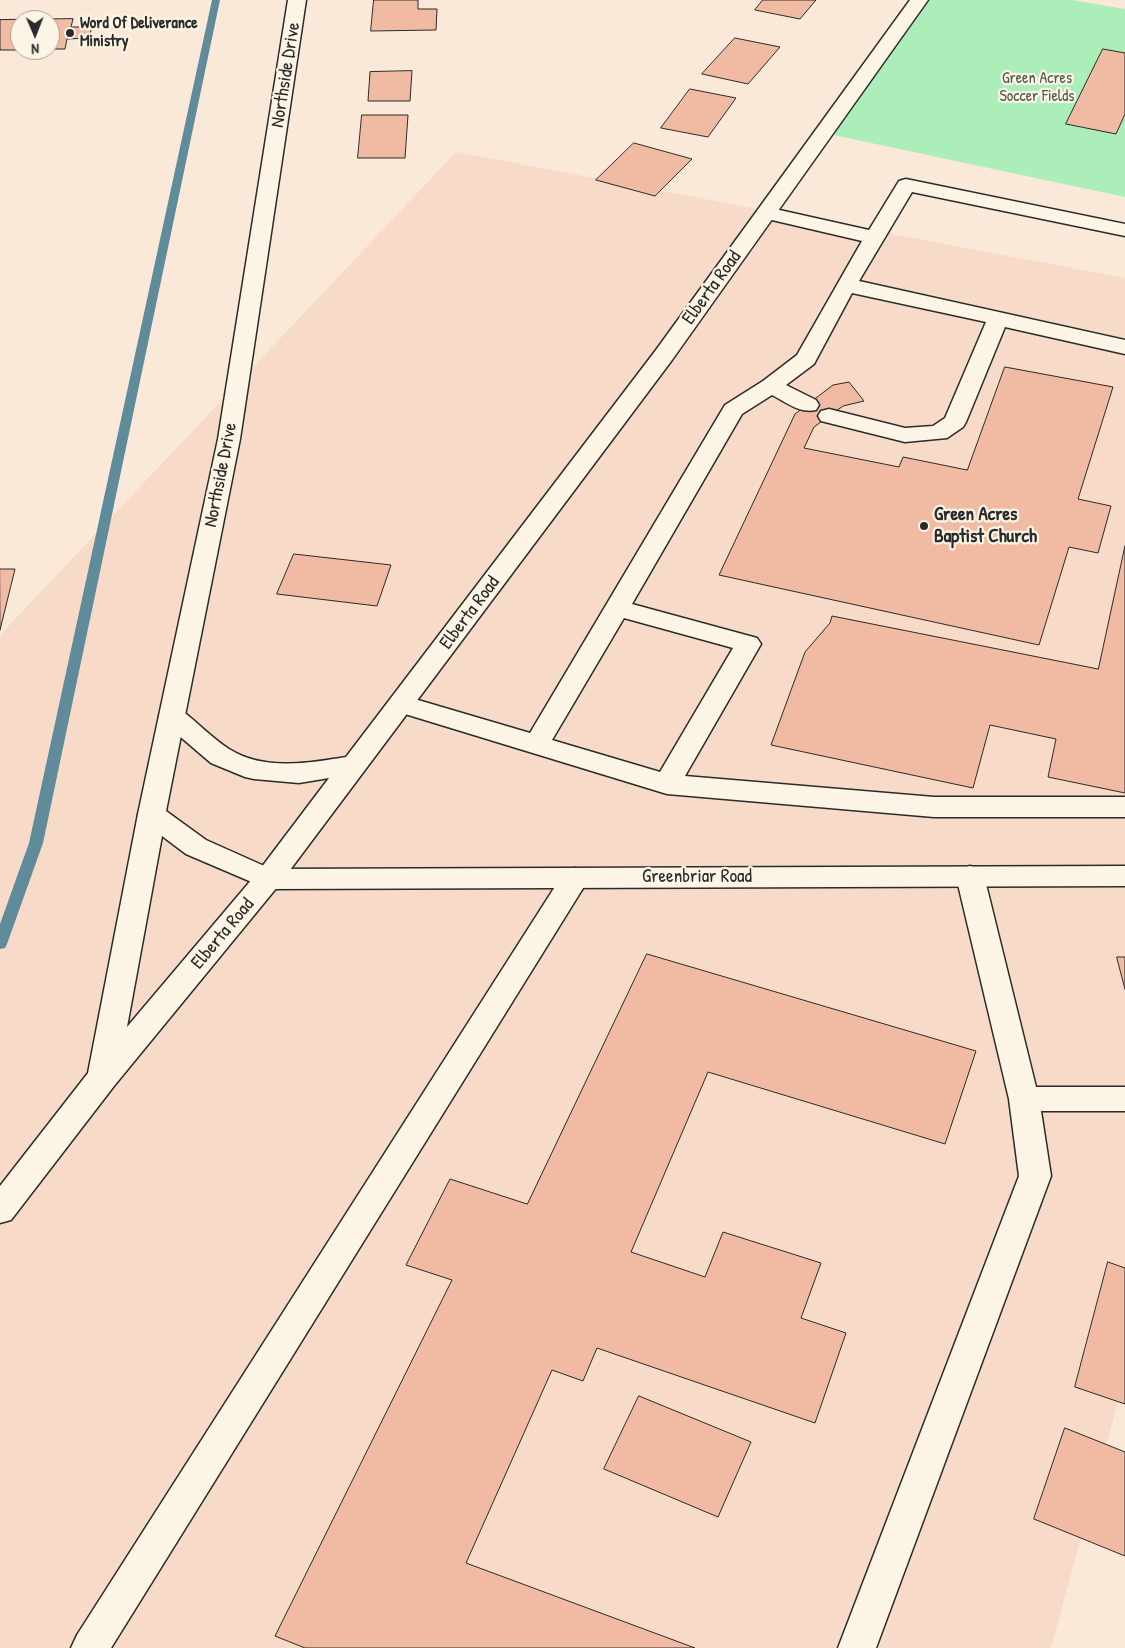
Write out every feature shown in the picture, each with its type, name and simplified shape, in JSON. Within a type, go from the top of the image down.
[{"type":"street","name":"Northside Drive","points":[[103,1077],[152,814],[229,439],[298,0]]},
{"type":"street","name":"Elberta Road","points":[[0,1210],[103,1077],[268,879],[354,766],[664,355],[919,0]]},
{"type":"street","points":[[537,744],[733,410],[772,386],[806,359],[846,285],[906,185],[1125,230]]},
{"type":"street","points":[[766,213],[874,237]]},
{"type":"street","points":[[846,285],[1125,347]]},
{"type":"street","points":[[829,416],[905,435],[939,433],[955,422],[998,319]]},
{"type":"street","points":[[772,386],[808,405]]},
{"type":"street","points":[[618,608],[748,644],[667,784]]},
{"type":"street","points":[[401,704],[667,784],[934,807],[1125,807]]},
{"type":"street","points":[[172,716],[220,756],[254,770],[299,774],[354,766]]},
{"type":"street","points":[[152,814],[196,847],[268,879]]},
{"type":"street","points":[[858,1648],[1035,1176],[1024,1099],[970,876]]},
{"type":"street","name":"Greenbriar Road","points":[[268,879],[1125,876]]},
{"type":"street","points":[[90,1648],[575,878]]},
{"type":"street","points":[[1024,1099],[1125,1099]]},
{"type":"shaded area","points":[[456,152],[1125,278],[1125,1376],[1051,1648],[0,1648],[0,635]]},
{"type":"green space","name":"Green Acres Soccer Fields","points":[[919,0],[1072,0],[1125,9],[1125,197],[824,133]]},
{"type":"building","points":[[374,0],[418,0],[418,9],[437,9],[436,30],[371,31]]},
{"type":"building","points":[[763,0],[816,0],[800,19],[755,10]]},
{"type":"building","points":[[60,19],[73,19],[71,27],[92,27],[89,38],[67,39],[65,49],[60,49]]},
{"type":"building","points":[[0,20],[10,20],[10,50],[0,50]]},
{"type":"building","points":[[735,38],[780,47],[748,84],[702,74]]},
{"type":"building","points":[[1103,49],[1125,53],[1125,114],[1116,134],[1066,124]]},
{"type":"building","points":[[412,71],[410,101],[368,101],[370,72]]},
{"type":"building","points":[[690,89],[736,98],[708,137],[661,128]]},
{"type":"building","points":[[362,115],[408,115],[405,158],[358,158]]},
{"type":"building","points":[[634,143],[692,159],[655,196],[596,180]]},
{"type":"building","name":"Green Acres Baptist Church","points":[[1005,367],[1113,387],[1078,499],[1111,506],[1098,553],[1069,547],[1039,645],[719,575],[795,414],[833,385],[849,382],[864,401],[843,406],[814,427],[804,448],[899,467],[903,457],[967,470]]},
{"type":"building","points":[[1125,546],[1125,793],[1048,777],[1056,739],[990,725],[973,788],[771,745],[805,652],[830,623],[832,616],[1098,669]]},
{"type":"building","points":[[294,554],[391,565],[377,606],[277,594]]},
{"type":"building","points":[[0,569],[15,569],[0,630]]},
{"type":"building","points":[[647,954],[976,1051],[945,1144],[708,1072],[631,1252],[705,1277],[723,1232],[821,1263],[801,1318],[846,1333],[815,1423],[597,1348],[583,1381],[552,1370],[466,1563],[695,1648],[305,1648],[275,1636],[452,1280],[406,1265],[450,1179],[527,1204]]},
{"type":"building","points":[[1117,957],[1125,957],[1125,989]]},
{"type":"building","points":[[1108,1262],[1125,1268],[1125,1404],[1075,1387]]},
{"type":"building","points":[[639,1396],[751,1442],[718,1517],[604,1469]]},
{"type":"building","points":[[1065,1428],[1125,1452],[1125,1556],[1034,1519]]},
{"type":"waterway","points":[[0,944],[36,843],[216,0]]},
{"type":"place","name":"Word Of Deliverance Ministry","points":[[70,33]]},
{"type":"place","name":"Green Acres Baptist Church","points":[[924,526]]}]
